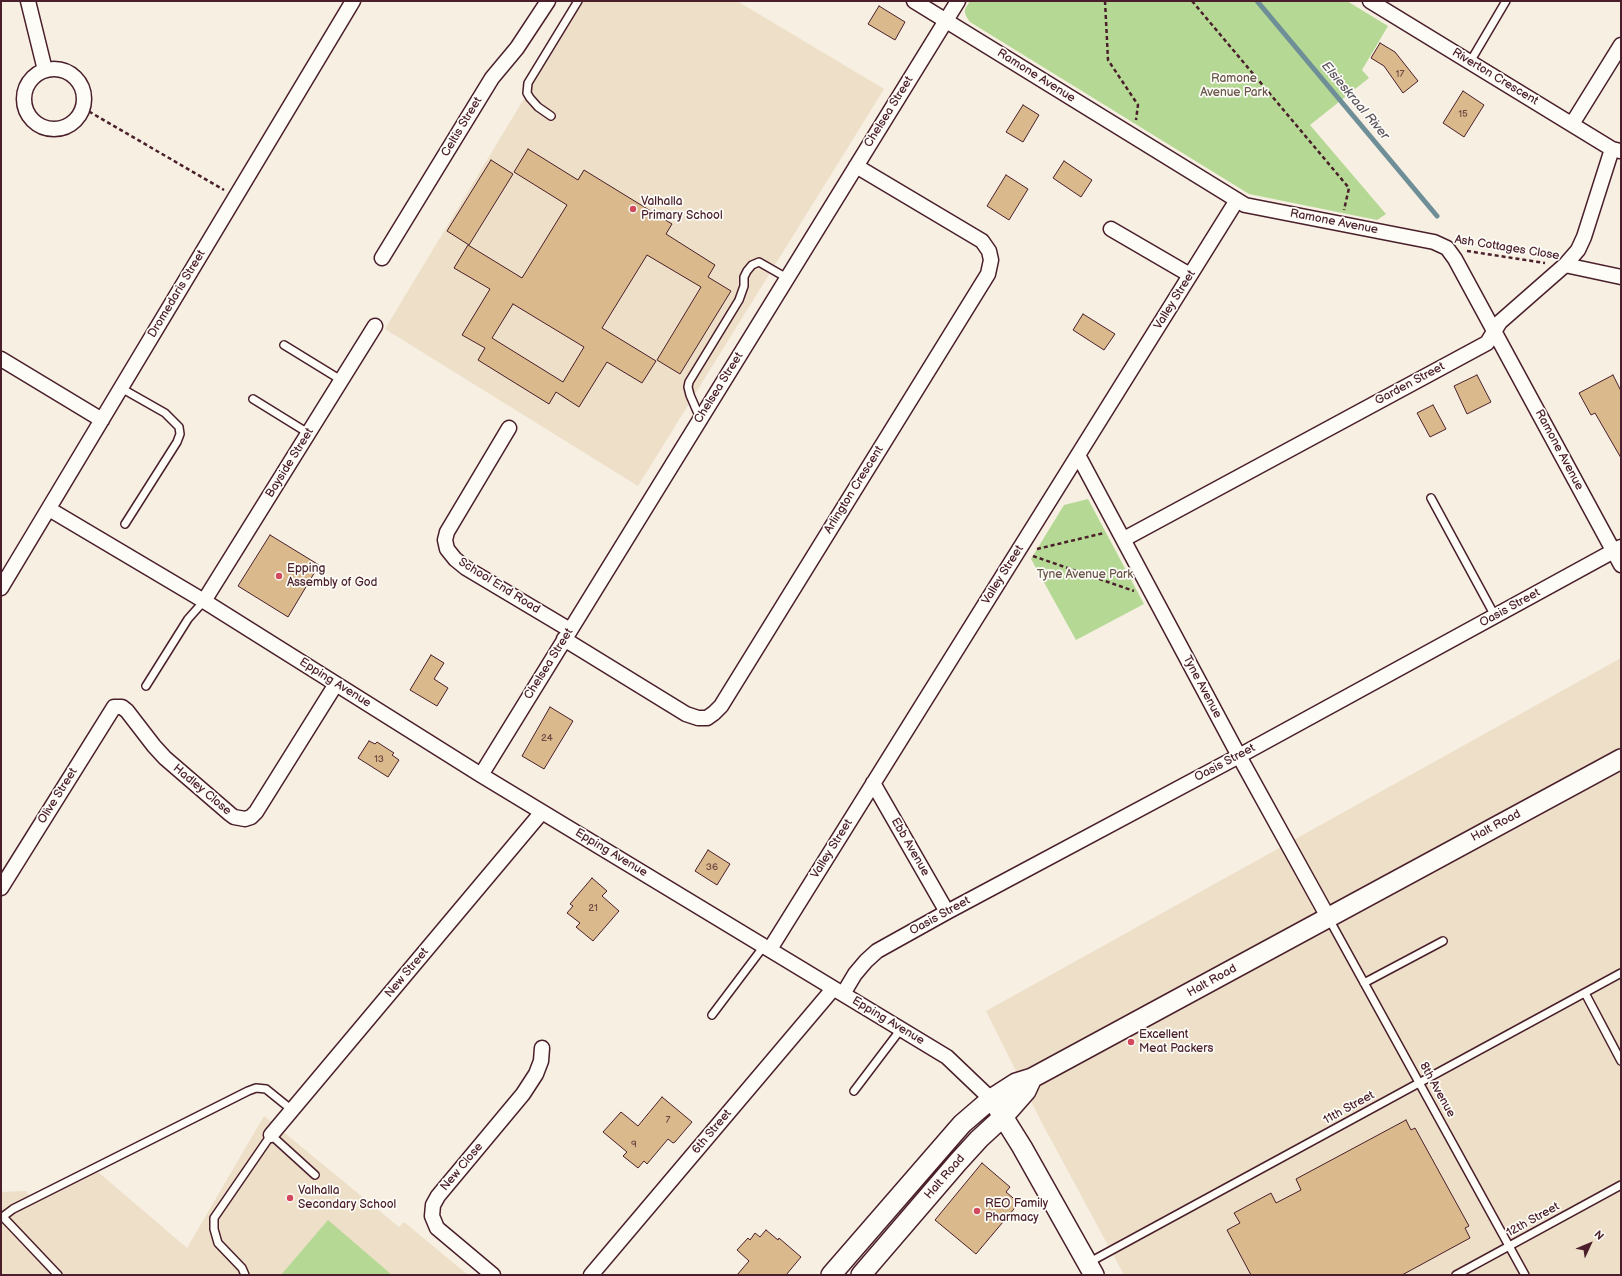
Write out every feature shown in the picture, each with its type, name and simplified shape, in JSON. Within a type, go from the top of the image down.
[{"type":"street","points":[[28,1],[46,70]]},
{"type":"street","name":"Dromedaris Street","points":[[2,583],[49,509],[352,1]]},
{"type":"street","name":"Celtis Street","points":[[382,258],[492,78],[517,48],[548,1]]},
{"type":"street","name":"Ramone Avenue","points":[[914,1],[1245,205],[1434,242],[1447,248],[1455,259],[1617,549],[1621,565]]},
{"type":"street","name":"Chelsea Street","points":[[481,775],[958,1]]},
{"type":"street","name":"Riverton Crescent","points":[[1370,1],[1617,150]]},
{"type":"street","points":[[1572,124],[1621,45]]},
{"type":"street","points":[[46,70],[63,70],[78,80],[84,96],[83,108],[77,119],[61,128],[55,129],[43,127],[32,120],[26,109],[24,97],[27,85],[35,76],[46,70]]},
{"type":"street","name":"Garden Street","points":[[1124,539],[1487,343],[1500,322],[1565,266],[1578,250],[1617,150]]},
{"type":"street","name":"Arlington Crescent","points":[[567,635],[686,714],[698,718],[706,718],[714,713],[725,699],[988,274],[991,260],[990,251],[982,241],[856,166]]},
{"type":"street","name":"Valley Street","points":[[767,948],[873,783],[1237,200]]},
{"type":"street","points":[[1111,229],[1190,275]]},
{"type":"street","points":[[1565,266],[1621,277]]},
{"type":"street","name":"Bayside Street","points":[[204,601],[375,326]]},
{"type":"street","points":[[1,359],[102,420]]},
{"type":"street","name":"School End Road","points":[[509,428],[447,532],[445,540],[448,549],[455,559],[466,568],[567,635]]},
{"type":"street","name":"Tyne Avenue","points":[[1078,455],[1239,756],[1328,917]]},
{"type":"street","name":"Epping Avenue","points":[[49,509],[204,601],[481,775],[947,1057],[991,1099],[1004,1116],[1091,1269]]},
{"type":"street","name":"Oasis Street","points":[[838,991],[877,951],[1239,756],[1617,549]]},
{"type":"street","name":"Hadley Close","points":[[117,707],[122,707],[127,711],[165,758],[234,817],[245,819],[251,817],[256,812],[336,684]]},
{"type":"street","name":"Olive Street","points":[[1,888],[112,709],[117,707]]},
{"type":"street","name":"Halt Road","points":[[831,1275],[962,1124],[991,1099],[1016,1083],[1032,1078],[1621,759]]},
{"type":"street","name":"Ebb Avenue","points":[[873,783],[947,912]]},
{"type":"street","name":"New Street","points":[[271,1135],[542,812]]},
{"type":"street","name":"6th Street","points":[[591,1275],[838,991]]},
{"type":"street","name":"New Close","points":[[494,1275],[438,1228],[432,1216],[433,1205],[438,1196],[523,1094],[536,1074],[541,1060],[542,1048]]},
{"type":"street","name":"Halt Road","points":[[866,1271],[978,1139],[1004,1116],[1026,1091],[1032,1078]]},
{"type":"lane","points":[[551,116],[538,107],[530,98],[528,93],[528,83],[578,1]]},
{"type":"lane","points":[[1470,62],[1506,1]]},
{"type":"lane","points":[[700,418],[690,395],[688,387],[689,382],[739,300],[744,286],[744,277],[747,271],[752,265],[759,262],[787,278]]},
{"type":"lane","points":[[284,345],[341,380]]},
{"type":"lane","points":[[121,388],[165,413],[179,427],[180,434],[177,442],[125,524]]},
{"type":"lane","points":[[252,399],[308,433]]},
{"type":"lane","points":[[1431,498],[1495,616]]},
{"type":"lane","points":[[146,686],[188,619],[204,601]]},
{"type":"lane","name":"8th Avenue","points":[[1328,917],[1525,1275]]},
{"type":"lane","points":[[1364,983],[1442,941]]},
{"type":"lane","points":[[712,1015],[767,948]]},
{"type":"lane","name":"11th Street","points":[[1091,1269],[1420,1082],[1621,973]]},
{"type":"lane","points":[[1585,993],[1621,1061]]},
{"type":"lane","points":[[854,1091],[901,1030]]},
{"type":"lane","points":[[58,1275],[2,1217],[20,1206],[256,1088],[266,1089],[292,1110]]},
{"type":"lane","points":[[245,1275],[242,1268],[218,1243],[214,1230],[214,1218],[271,1135],[315,1175]]},
{"type":"lane","name":"12th Street","points":[[1456,1275],[1621,1185]]},
{"type":"path","points":[[1105,1],[1108,60],[1138,105],[1133,136]]},
{"type":"path","points":[[1192,1],[1349,188],[1341,224]]},
{"type":"path","points":[[83,108],[235,197]]},
{"type":"path","name":"Ash Cottages Close","points":[[1447,248],[1565,266]]},
{"type":"path","points":[[1031,550],[1110,531]]},
{"type":"path","points":[[1033,556],[1139,593]]},
{"type":"shaded area","name":"Valhalla Primary School","points":[[583,1],[737,1],[884,89],[638,486],[385,329]]},
{"type":"shaded area","points":[[1621,658],[1621,1275],[1124,1275],[1042,1123],[986,1011]]},
{"type":"shaded area","name":"Valhalla Secondary School","points":[[264,1116],[399,1227],[404,1222],[468,1275],[1,1275],[1,1192],[26,1191],[34,1204],[98,1172],[187,1248]]},
{"type":"green space","name":"Ramone Avenue Park","points":[[970,1],[1347,1],[1388,26],[1362,70],[1369,78],[1310,125],[1386,214],[1377,220],[1249,194],[970,22],[965,13],[965,9]]},
{"type":"green space","name":"Tyne Avenue Park","points":[[1088,499],[1144,604],[1076,640],[1031,559],[1064,505]]},
{"type":"green space","points":[[328,1220],[392,1275],[281,1275]]},
{"type":"building","points":[[879,6],[905,22],[895,40],[868,24]]},
{"type":"building","points":[[1380,43],[1395,52],[1418,81],[1403,93],[1384,66],[1371,58]]},
{"type":"building","points":[[1463,91],[1484,105],[1464,137],[1443,123]]},
{"type":"building","points":[[1023,105],[1039,115],[1023,142],[1006,132]]},
{"type":"building","points":[[528,149],[578,180],[584,170],[672,224],[666,234],[715,265],[708,277],[731,291],[680,374],[657,360],[701,287],[647,255],[602,328],[656,361],[642,383],[607,362],[579,407],[556,392],[549,404],[478,360],[485,348],[462,335],[490,289],[454,268],[468,245],[522,278],[567,205],[514,172]],"holes":[[[513,304],[584,347],[563,382],[492,338]]]},
{"type":"building","points":[[491,160],[513,174],[469,245],[447,231]]},
{"type":"building","points":[[1064,161],[1092,180],[1081,197],[1053,178]]},
{"type":"building","points":[[1006,175],[1028,189],[1009,220],[987,206]]},
{"type":"building","points":[[1083,314],[1115,334],[1104,350],[1073,330]]},
{"type":"building","points":[[1477,375],[1491,402],[1467,414],[1454,386]]},
{"type":"building","points":[[1613,375],[1621,391],[1621,458],[1595,413],[1591,415],[1579,393]]},
{"type":"building","points":[[1433,405],[1446,429],[1430,437],[1417,413]]},
{"type":"building","name":"Epping Assembly of God","points":[[270,535],[319,565],[288,617],[238,586]]},
{"type":"building","points":[[431,655],[444,663],[434,679],[448,688],[437,706],[410,690]]},
{"type":"building","points":[[550,707],[573,721],[544,769],[522,756]]},
{"type":"building","points":[[369,741],[375,744],[377,742],[394,753],[392,755],[399,760],[388,777],[358,758]]},
{"type":"building","points":[[708,850],[730,864],[717,885],[695,871]]},
{"type":"building","points":[[592,878],[607,891],[602,896],[619,911],[593,941],[576,927],[580,923],[567,913],[573,906],[570,904]]},
{"type":"building","points":[[662,1097],[692,1122],[675,1142],[673,1143],[668,1139],[647,1164],[644,1161],[638,1168],[623,1156],[627,1152],[603,1132],[621,1112],[638,1126]]},
{"type":"building","points":[[1406,1120],[1411,1130],[1415,1128],[1469,1226],[1465,1228],[1470,1238],[1402,1275],[1251,1275],[1227,1230],[1240,1223],[1234,1213],[1271,1193],[1276,1203],[1301,1190],[1296,1179]]},
{"type":"building","name":"REO Family Pharmacy","points":[[982,1163],[1010,1187],[1006,1192],[1019,1203],[976,1254],[935,1220]]},
{"type":"building","points":[[766,1230],[778,1240],[779,1238],[801,1257],[786,1275],[737,1275],[749,1261],[737,1250],[748,1238],[750,1240],[755,1233],[760,1237]]},
{"type":"waterway","name":"Elsieskraal River","points":[[1257,1],[1437,216]]},
{"type":"place","name":"Valhalla Primary School","points":[[633,209]]},
{"type":"place","name":"Epping Assembly of God","points":[[279,576]]},
{"type":"place","name":"Excellent Meat Packers","points":[[1131,1042]]},
{"type":"place","name":"Valhalla Secondary School","points":[[290,1198]]},
{"type":"place","name":"REO Family Pharmacy","points":[[977,1211]]}]
